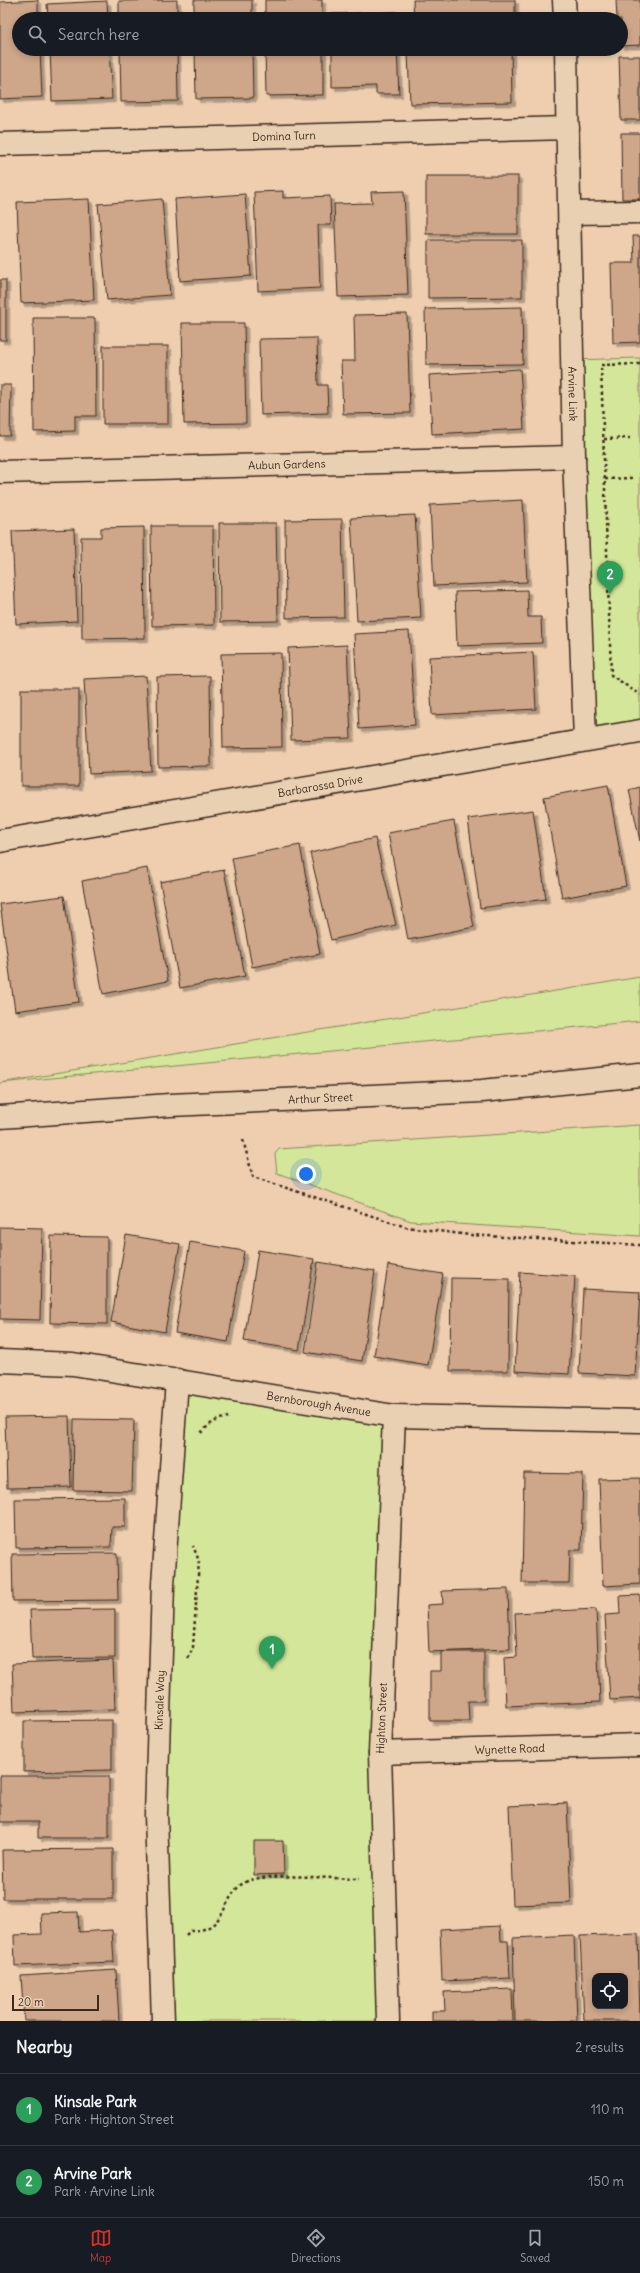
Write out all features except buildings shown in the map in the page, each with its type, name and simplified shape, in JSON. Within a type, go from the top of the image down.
[{"type":"street","points":[[564,0],[565,12]]},
{"type":"street","name":"Arvine Link","points":[[566,56],[574,457],[585,739]]},
{"type":"street","name":"Domina Turn","points":[[0,144],[568,128]]},
{"type":"street","points":[[570,213],[640,212]]},
{"type":"street","name":"Aubun Gardens","points":[[0,472],[574,457]]},
{"type":"street","name":"Barbarossa Drive","points":[[0,842],[585,739],[640,731]]},
{"type":"street","name":"Arthur Street","points":[[0,1117],[170,1105],[482,1091],[640,1075]]},
{"type":"street","name":"Bernborough Avenue","points":[[0,1361],[73,1364],[394,1416],[640,1421]]},
{"type":"street","name":"Kinsale Way","points":[[163,2021],[156,1815],[163,1585],[177,1380]]},
{"type":"street","name":"Highton Street","points":[[388,2021],[380,1753],[394,1416]]},
{"type":"street","name":"Wynette Road","points":[[380,1753],[640,1744]]},
{"type":"path","points":[[640,364],[602,365],[611,676],[640,695]]},
{"type":"path","points":[[604,439],[630,438]]},
{"type":"path","points":[[605,479],[632,478]]},
{"type":"path","points":[[243,1140],[254,1176],[406,1227],[470,1235],[640,1244]]},
{"type":"path","points":[[198,1440],[201,1433],[210,1424],[219,1418],[230,1417]]},
{"type":"path","points":[[187,1663],[193,1647],[199,1561],[192,1544]]},
{"type":"path","points":[[186,1935],[191,1930],[201,1931],[210,1928],[218,1919],[239,1886],[248,1881],[271,1877],[362,1879]]},
{"type":"path","points":[[186,1928],[186,1943]]},
{"type":"green space","points":[[640,358],[640,731],[585,739],[573,360]]},
{"type":"green space","points":[[640,977],[640,1021],[0,1083]]},
{"type":"green space","points":[[640,1125],[640,1236],[411,1221],[277,1173],[275,1154],[279,1149]]},
{"type":"green space","points":[[177,1380],[394,1416],[388,2021],[163,2021],[156,1815]]},
{"type":"place","name":"Arvine Park","points":[[610,594]]},
{"type":"place","name":"Kinsale Park","points":[[272,1669]]}]
